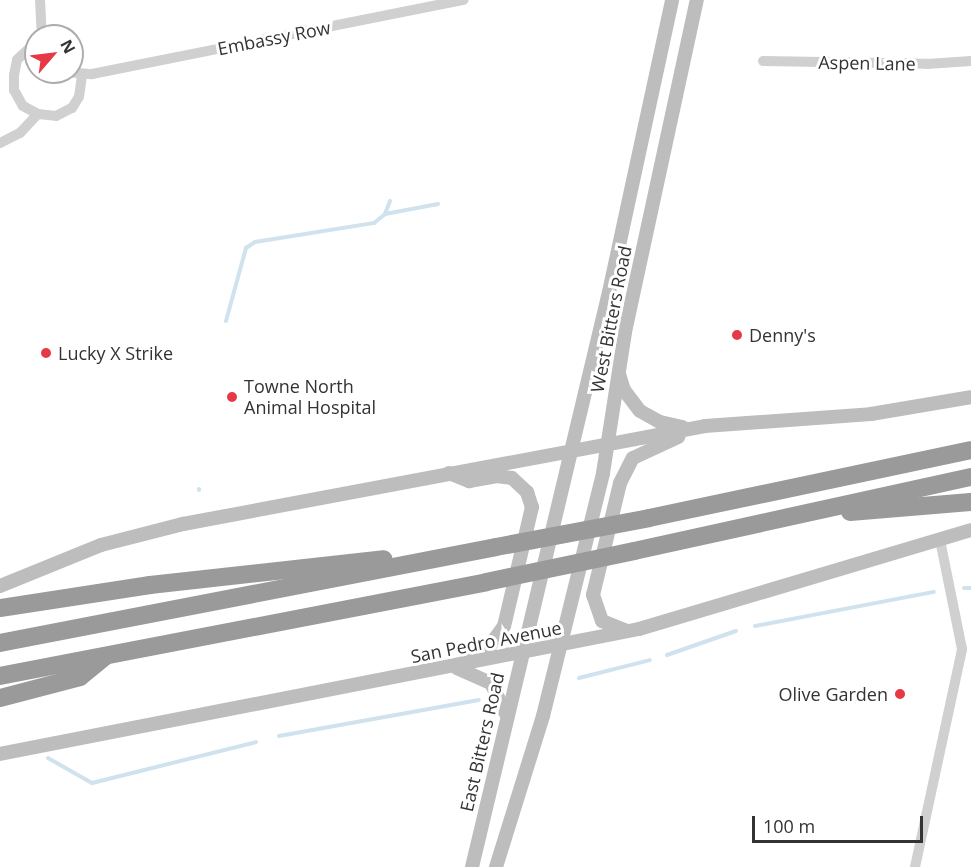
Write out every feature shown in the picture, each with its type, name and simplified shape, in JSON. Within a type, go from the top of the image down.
[{"type":"highway","points":[[0,643],[649,518],[971,450]]},
{"type":"highway","points":[[0,676],[486,582],[971,477]]},
{"type":"highway","points":[[803,514],[971,502]]},
{"type":"highway","points":[[0,608],[336,562],[454,555]]},
{"type":"highway","points":[[0,698],[81,677],[106,656]]},
{"type":"main road","name":"West Bitters Road","points":[[572,450],[672,0]]},
{"type":"main road","name":"West Bitters Road","points":[[560,645],[607,444],[619,365],[697,0]]},
{"type":"main road","points":[[619,365],[624,390],[644,414],[671,426],[705,426],[871,414],[971,397]]},
{"type":"main road","points":[[0,586],[101,545],[150,531],[705,426]]},
{"type":"main road","points":[[630,632],[602,621],[593,595],[622,476],[636,456],[705,426]]},
{"type":"main road","name":"East Bitters Road","points":[[472,867],[506,714],[572,450]]},
{"type":"main road","points":[[449,473],[469,481],[512,478],[527,492],[532,507],[504,626],[488,647],[452,667]]},
{"type":"main road","name":"San Pedro Avenue","points":[[0,753],[630,632],[971,530]]},
{"type":"main road","points":[[496,867],[543,716],[560,645]]},
{"type":"main road","points":[[452,667],[487,680],[498,693],[506,714]]},
{"type":"street","points":[[40,0],[41,24]]},
{"type":"street","name":"Embassy Row","points":[[84,75],[464,0]]},
{"type":"street","points":[[24,53],[17,60],[14,83],[23,106],[38,114],[56,116],[72,108],[80,97],[81,84]]},
{"type":"street","name":"Aspen Lane","points":[[763,61],[927,64],[971,61]]},
{"type":"street","points":[[0,143],[20,133],[38,114]]},
{"type":"street","points":[[915,867],[962,649],[940,540]]},
{"type":"waterway","points":[[385,214],[390,201]]},
{"type":"waterway","points":[[226,321],[246,248],[255,242],[374,223],[385,214],[438,204]]},
{"type":"waterway","points":[[964,588],[971,588]]},
{"type":"waterway","points":[[755,626],[934,592]]},
{"type":"waterway","points":[[667,655],[736,631]]},
{"type":"waterway","points":[[579,678],[650,660]]},
{"type":"waterway","points":[[279,736],[479,700]]},
{"type":"waterway","points":[[48,758],[92,783],[256,742]]},
{"type":"place","name":"Denny's","points":[[737,335]]},
{"type":"place","name":"Lucky X Strike","points":[[46,353]]},
{"type":"place","name":"Towne North Animal Hospital","points":[[232,397]]},
{"type":"place","name":"Olive Garden","points":[[900,694]]}]
